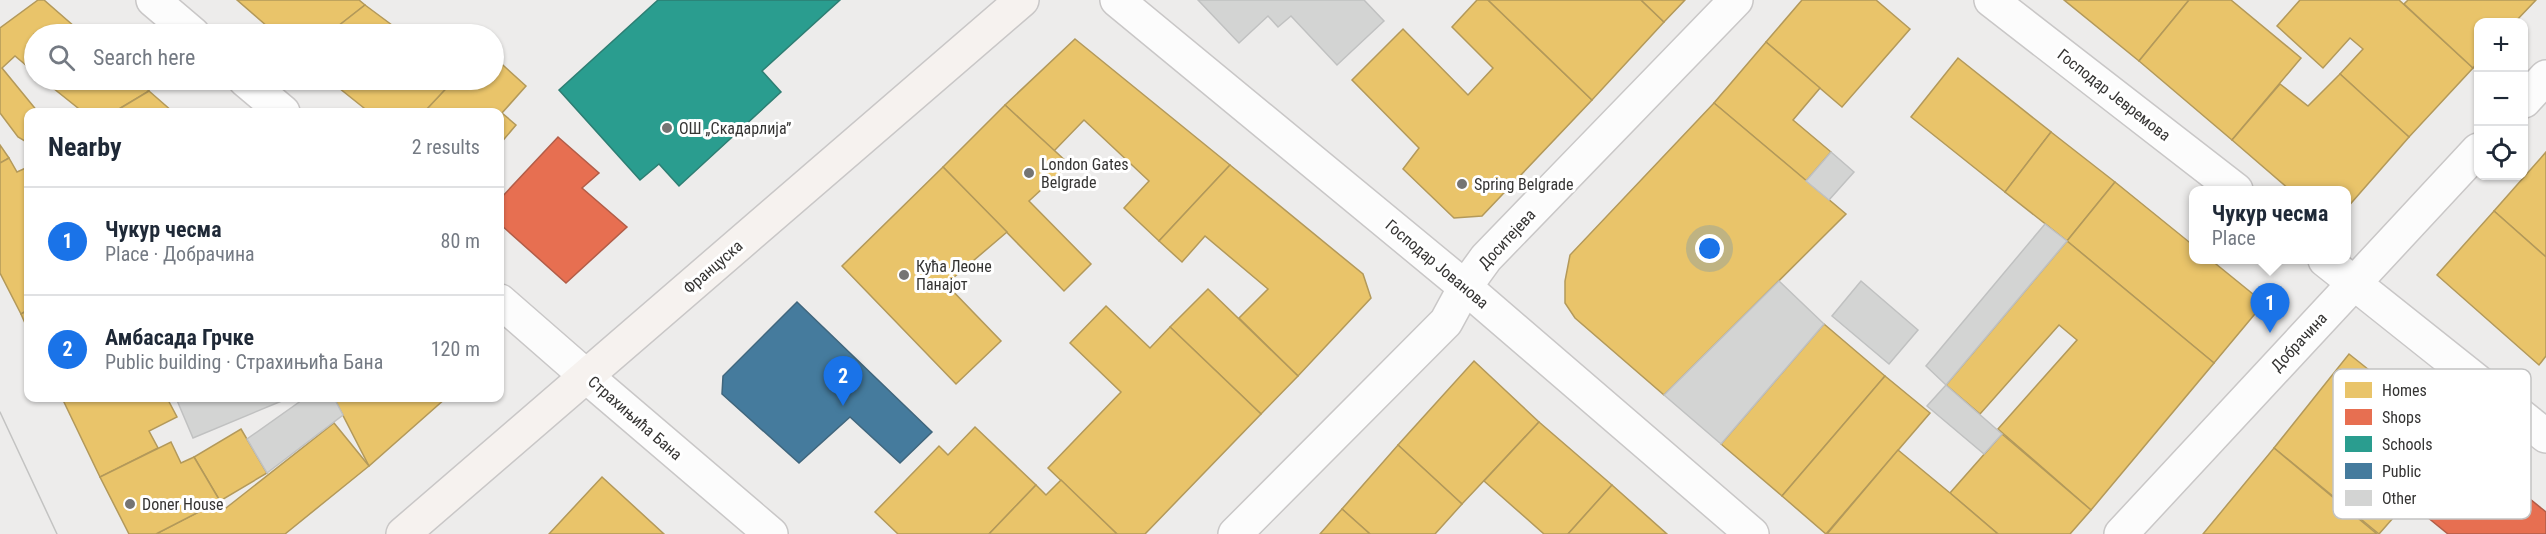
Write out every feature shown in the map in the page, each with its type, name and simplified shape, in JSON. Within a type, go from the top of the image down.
[{"type":"main road","name":"Француска","points":[[403,534],[1022,0]]},
{"type":"street","points":[[153,0],[181,24]]},
{"type":"street","name":"Господар Јованова","points":[[1117,0],[1466,287],[1752,534]]},
{"type":"street","name":"Доситејева","points":[[1234,534],[1446,322],[1486,258],[1736,0]]},
{"type":"street","name":"Господар Јевремова","points":[[1991,0],[2231,186]]},
{"type":"street","points":[[2528,96],[2546,77]]},
{"type":"street","points":[[257,90],[278,108]]},
{"type":"street","name":"Добрачина","points":[[2121,534],[2474,154]]},
{"type":"street","points":[[2330,264],[2463,369]]},
{"type":"street","name":"Страхињића Бана","points":[[504,304],[771,534]]},
{"type":"street","points":[[2531,424],[2546,436]]},
{"type":"building: Homes","points":[[38,0],[44,0],[72,24],[24,24],[24,64],[15,56],[2,68],[35,108],[24,108],[24,141],[18,137],[0,113],[0,28]]},
{"type":"building: Homes","points":[[237,0],[359,0],[365,5],[341,24],[265,24]]},
{"type":"building: Homes","points":[[1477,0],[1488,0],[1592,100],[1482,216],[1454,218],[1403,169],[1419,148],[1352,80],[1403,29],[1468,95],[1493,68],[1452,27]]},
{"type":"building: Homes","points":[[1488,0],[1641,0],[1664,22],[1592,100]]},
{"type":"building: Homes","points":[[1641,0],[1685,0],[1664,22]]},
{"type":"building: Homes","points":[[1802,0],[1876,0],[1910,29],[1842,107],[1766,42]]},
{"type":"building: Homes","points":[[2064,0],[2189,0],[2139,61]]},
{"type":"building: Homes","points":[[2189,0],[2231,0],[2301,58],[2232,140],[2139,61]]},
{"type":"building: Homes","points":[[2300,0],[2399,0],[2473,68],[2409,137],[2340,74],[2363,49],[2350,38],[2323,68],[2277,26]]},
{"type":"building: Homes","points":[[2408,0],[2536,0],[2519,18],[2474,18],[2473,68],[2404,4]]},
{"type":"building: Homes","points":[[365,5],[391,24],[341,24]]},
{"type":"building: Homes","points":[[1075,39],[1230,165],[1159,241],[1124,208],[1149,181],[1084,120],[1054,151],[1005,105]]},
{"type":"building: Homes","points":[[1766,42],[1820,88],[1793,120],[1831,152],[1806,181],[1714,103]]},
{"type":"building: Homes","points":[[1958,58],[2051,132],[2005,192],[1911,117]]},
{"type":"building: Homes","points":[[504,66],[526,86],[504,111],[504,108],[428,108],[445,90],[504,90]]},
{"type":"building: Homes","points":[[2340,74],[2409,137],[2351,203],[2351,186],[2285,186],[2232,140],[2280,84],[2308,106]]},
{"type":"building: Homes","points":[[56,90],[149,91],[121,108],[78,108]]},
{"type":"building: Homes","points":[[342,90],[445,90],[428,108],[364,108]]},
{"type":"building: Homes","points":[[149,91],[168,108],[121,108]]},
{"type":"building: Homes","points":[[1714,103],[1846,214],[1664,395],[1575,318],[1565,303],[1565,281],[1570,255]]},
{"type":"building: Homes","points":[[1005,105],[1069,164],[1029,201],[1091,264],[1064,291],[943,167]]},
{"type":"building: Homes","points":[[504,115],[516,125],[504,139]]},
{"type":"building: Homes","points":[[2051,132],[2115,182],[2067,241],[2005,192]]},
{"type":"building: Homes","points":[[0,145],[9,158],[0,163]]},
{"type":"building: Homes","points":[[2546,152],[2546,257],[2494,211],[2521,180],[2528,180],[2528,172]]},
{"type":"building: Homes","points":[[9,158],[17,172],[24,169],[24,312],[21,314],[0,273],[0,163]]},
{"type":"building: Homes","points":[[1230,165],[1363,274],[1371,298],[1298,376],[1239,318],[1268,289],[1205,236],[1182,262],[1159,241]]},
{"type":"building: Homes","name":"Кућа Леоне Панајот","points":[[943,167],[1007,232],[946,284],[1001,341],[956,384],[842,266]]},
{"type":"building: Homes","points":[[2115,182],[2189,242],[2189,264],[2216,264],[2264,303],[2214,363],[2067,241]]},
{"type":"building: Homes","points":[[2494,211],[2546,257],[2546,356],[2539,365],[2437,275]]},
{"type":"building: Homes","points":[[2067,241],[2214,363],[2091,510],[1998,429],[2077,340],[2059,325],[1980,414],[1946,385]]},
{"type":"building: Homes","points":[[1208,289],[1298,376],[1261,414],[1170,327]]},
{"type":"building: Homes","points":[[1106,306],[1150,348],[1170,327],[1261,414],[1145,534],[1117,534],[1048,468],[1121,392],[1070,343]]},
{"type":"building: Homes","points":[[1824,324],[1885,376],[1782,496],[1721,444]]},
{"type":"building: Homes","points":[[2349,354],[2368,369],[2337,369]]},
{"type":"building: Homes","points":[[1474,361],[1539,422],[1462,504],[1398,445]]},
{"type":"building: Homes","points":[[2333,374],[2333,496],[2274,448]]},
{"type":"building: Homes","points":[[1885,376],[1930,413],[1826,534],[1782,496]]},
{"type":"building: Homes","points":[[64,402],[169,402],[177,417],[149,431],[158,448],[100,477]]},
{"type":"building: Homes","points":[[336,402],[441,402],[369,466]]},
{"type":"building: Homes","points":[[1539,422],[1612,485],[1568,534],[1544,534],[1484,481]]},
{"type":"building: Homes","points":[[334,423],[369,466],[285,534],[156,534],[220,501],[226,508]]},
{"type":"building: Homes","points":[[975,427],[1036,485],[989,534],[898,534],[875,512],[939,446],[948,455]]},
{"type":"building: Homes","points":[[241,429],[267,473],[220,501],[194,457]]},
{"type":"building: Homes","points":[[2002,434],[2091,510],[2070,534],[1998,534],[1950,493]]},
{"type":"building: Homes","points":[[171,442],[181,463],[194,457],[220,501],[156,534],[129,534],[100,477]]},
{"type":"building: Homes","points":[[1398,445],[1462,504],[1435,534],[1370,534],[1342,509]]},
{"type":"building: Homes","points":[[2274,448],[2333,497],[2333,519],[2359,519],[2377,534],[2203,534]]},
{"type":"building: Homes","points":[[1898,450],[1950,493],[1998,534],[1827,534]]},
{"type":"building: Homes","points":[[602,477],[664,534],[549,534]]},
{"type":"building: Homes","points":[[1061,480],[1117,534],[989,534],[1036,485],[1046,495]]},
{"type":"building: Homes","points":[[1612,485],[1667,534],[1568,534]]},
{"type":"building: Homes","points":[[1342,509],[1370,534],[1320,534]]},
{"type":"building: Homes","points":[[2361,519],[2392,519],[2379,534]]},
{"type":"building: Shops","points":[[558,137],[599,173],[582,188],[627,227],[566,283],[504,228],[504,195]]},
{"type":"building: Shops","points":[[2531,500],[2546,512],[2546,534],[2448,534],[2429,519],[2531,519]]},
{"type":"building: Schools","name":"ОШ „Скадарлија”","points":[[658,0],[840,0],[762,71],[781,92],[679,186],[659,164],[640,180],[559,90]]},
{"type":"building: Public","points":[[797,302],[932,432],[900,463],[850,417],[799,463],[722,394],[723,376]]},
{"type":"building: Other","points":[[1198,0],[1364,0],[1384,21],[1337,65],[1291,16],[1278,27],[1268,16],[1239,43]]},
{"type":"building: Other","points":[[1831,152],[1854,172],[1829,200],[1806,181]]},
{"type":"building: Other","points":[[2045,224],[2067,241],[1946,385],[1926,366]]},
{"type":"building: Other","points":[[1779,281],[1824,324],[1721,444],[1664,395]]},
{"type":"building: Other","points":[[1861,281],[1918,330],[1889,364],[1832,316]]},
{"type":"building: Other","points":[[1946,385],[2002,434],[1984,454],[1927,406]]},
{"type":"building: Other","points":[[178,402],[279,402],[193,438]]},
{"type":"building: Other","points":[[299,402],[336,402],[343,415],[267,473],[247,439]]},
{"type":"tram line","points":[[0,412],[57,534]]},
{"type":"place","name":"ОШ „Скадарлија”","points":[[667,128]]},
{"type":"place","name":"London Gates Belgrade","points":[[1029,173]]},
{"type":"place","name":"Spring Belgrade","points":[[1462,184]]},
{"type":"place","name":"Кућа Леоне Панајот","points":[[904,275]]},
{"type":"place","name":"Чукур чесма","points":[[2270,333]]},
{"type":"place","name":"Амбасада Грчке","points":[[843,406]]},
{"type":"place","name":"Doner House","points":[[130,504]]}]
